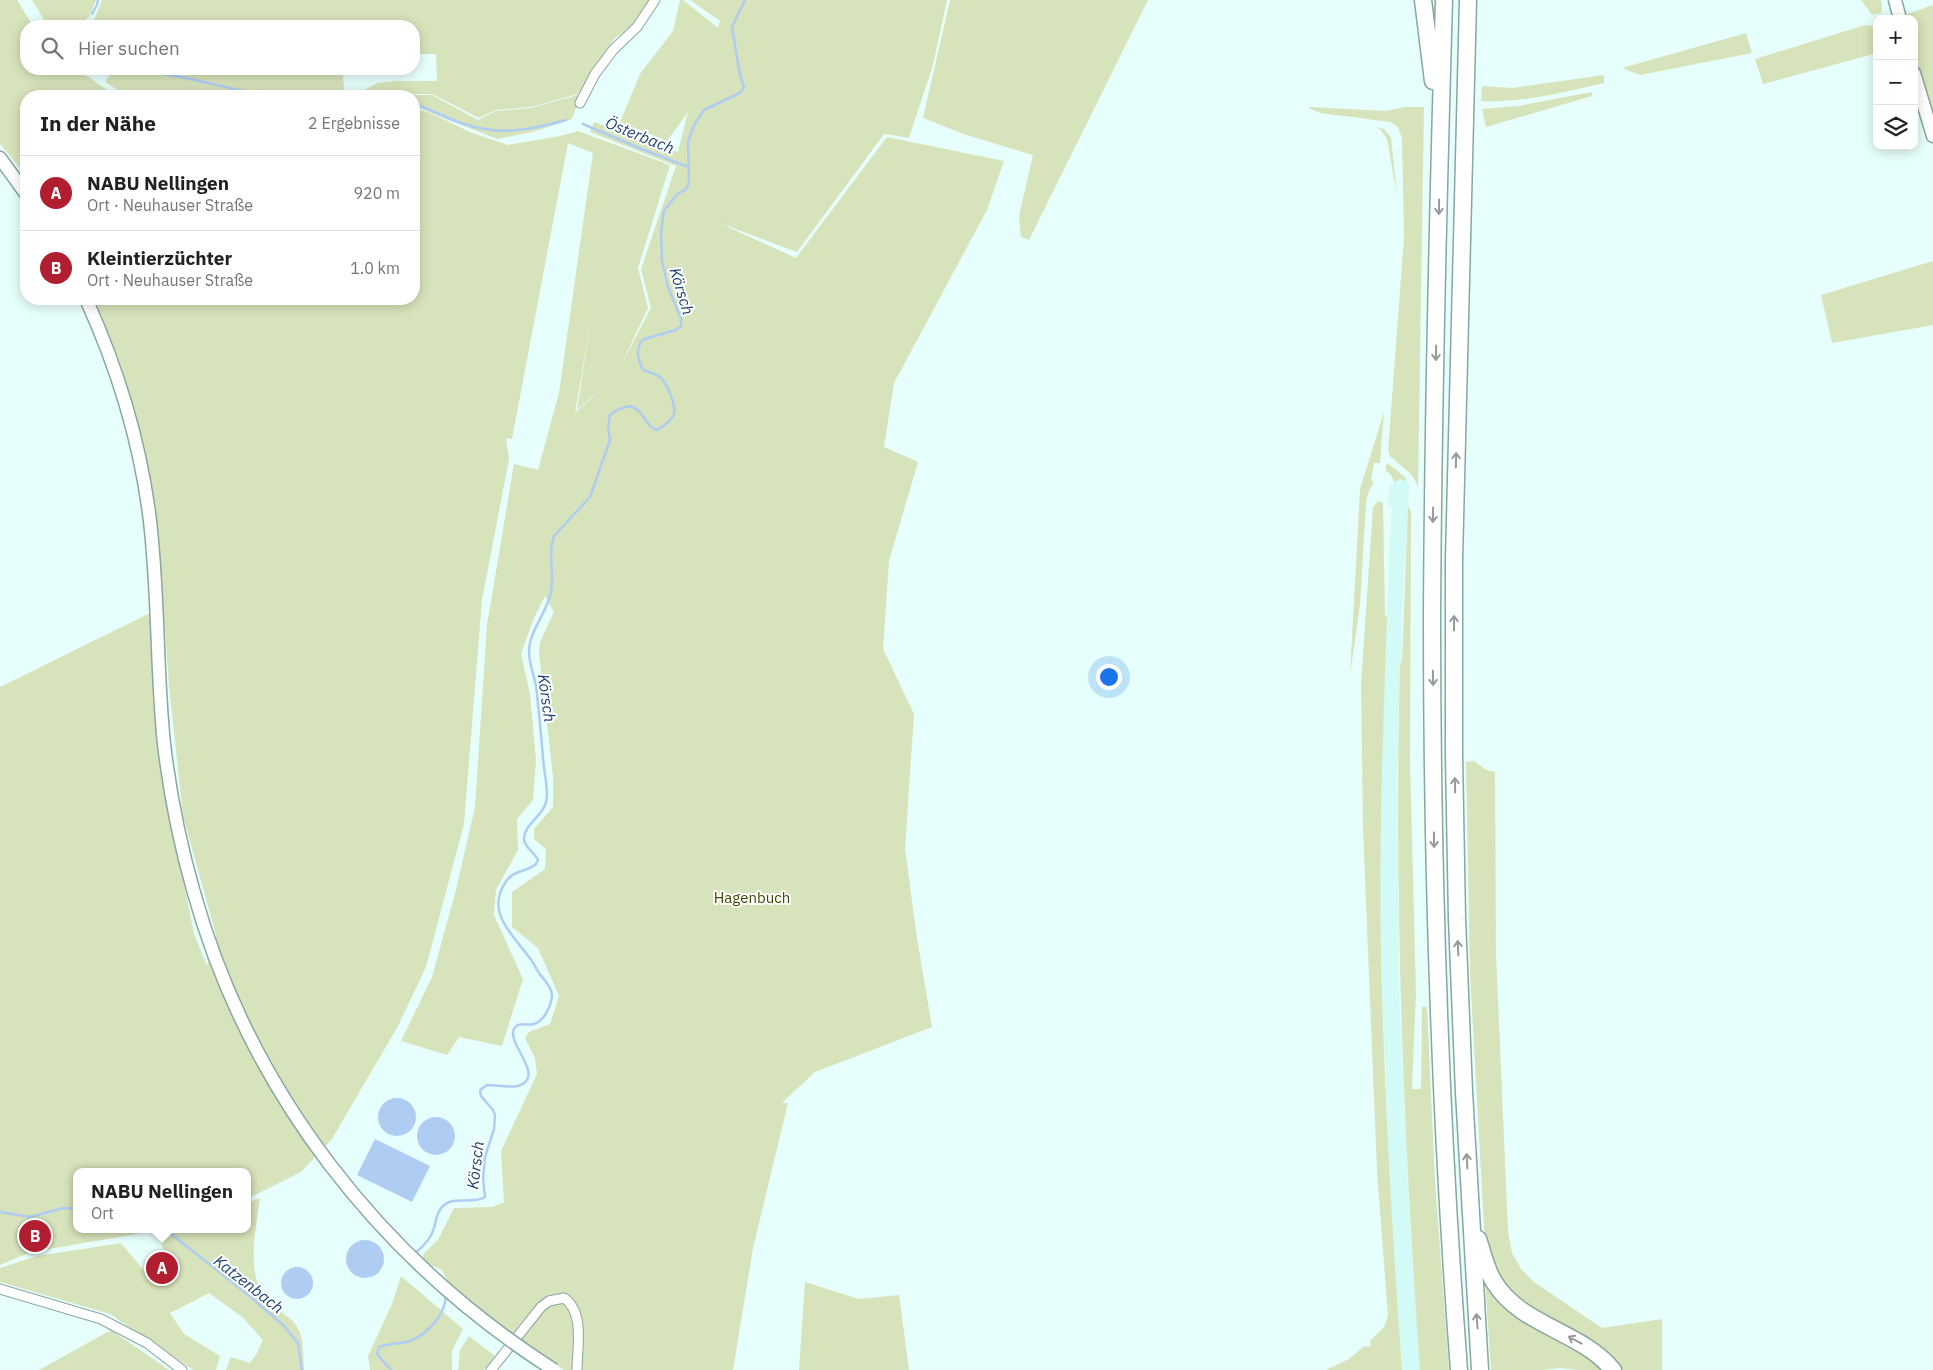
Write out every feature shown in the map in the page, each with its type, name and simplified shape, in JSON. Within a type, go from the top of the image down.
[{"type":"highway","points":[[1423,0],[1428,28],[1440,158]]},
{"type":"highway","points":[[1444,0],[1432,622],[1434,844],[1443,1089],[1460,1370]]},
{"type":"highway","points":[[1468,0],[1461,341],[1457,396],[1454,670],[1457,919],[1470,1210],[1480,1370]]},
{"type":"highway","points":[[1470,1210],[1491,1276],[1506,1298],[1533,1319],[1590,1348],[1613,1370]]},
{"type":"main road","points":[[1895,0],[1899,15]]},
{"type":"main road","points":[[1918,86],[1933,136]]},
{"type":"main road","points":[[0,158],[20,186]]},
{"type":"main road","points":[[88,305],[119,381],[136,441],[145,487],[155,578],[165,752],[175,816],[194,893],[212,951],[250,1038],[285,1101],[327,1162],[370,1215],[432,1277],[505,1337],[554,1370]]},
{"type":"street","points":[[580,103],[595,74],[613,50],[637,27],[655,0]]},
{"type":"street","points":[[0,1289],[101,1319],[147,1343],[182,1370]]},
{"type":"street","points":[[491,1370],[541,1307],[549,1301],[564,1298],[575,1309],[577,1318],[577,1370]]},
{"type":"shaded area","points":[[1402,479],[1409,486],[1402,617],[1402,663],[1400,664],[1397,783],[1399,989],[1410,1229],[1420,1370],[1402,1370],[1389,1173],[1381,949],[1380,827],[1387,617],[1385,614],[1387,613],[1388,559],[1392,506],[1388,505],[1390,484]]},
{"type":"shaded area","points":[[397,1098],[410,1104],[416,1117],[410,1130],[397,1136],[384,1130],[378,1117],[384,1104]]},
{"type":"shaded area","points":[[436,1117],[449,1123],[455,1136],[449,1149],[436,1155],[423,1149],[417,1136],[423,1123]]},
{"type":"shaded area","points":[[375,1139],[430,1166],[412,1202],[357,1175]]},
{"type":"shaded area","points":[[365,1240],[378,1246],[384,1259],[378,1272],[365,1278],[352,1272],[346,1259],[352,1246]]},
{"type":"shaded area","points":[[297,1267],[303,1268],[308,1272],[312,1277],[312,1289],[308,1294],[303,1298],[297,1299],[291,1298],[286,1294],[282,1289],[281,1283],[282,1277],[286,1272],[291,1268]]},
{"type":"green space","points":[[0,0],[17,0],[29,20],[20,20],[20,75],[86,75],[107,90],[20,90],[20,169],[0,144]]},
{"type":"green space","points":[[32,0],[96,0],[89,17],[86,20],[44,20]]},
{"type":"green space","points":[[102,0],[653,0],[629,28],[615,38],[596,64],[581,93],[531,107],[496,110],[479,118],[432,94],[420,94],[420,90],[364,90],[377,83],[437,81],[436,54],[420,54],[420,20],[94,20]]},
{"type":"green space","name":"Hagenbuch","points":[[680,0],[683,0],[718,28],[720,21],[690,0],[947,0],[933,65],[909,138],[884,134],[797,252],[717,222],[796,258],[887,137],[1004,161],[987,210],[894,383],[884,447],[918,462],[889,561],[883,649],[914,714],[905,849],[932,1027],[815,1072],[782,1103],[788,1103],[753,1248],[733,1370],[564,1370],[495,1329],[449,1283],[442,1270],[422,1261],[424,1253],[438,1240],[454,1208],[492,1207],[504,1202],[501,1151],[537,1074],[535,1058],[525,1038],[529,1032],[550,1024],[559,996],[538,948],[512,927],[512,892],[545,869],[546,849],[534,839],[534,829],[553,807],[553,777],[539,653],[540,642],[554,612],[545,596],[534,618],[521,654],[530,694],[536,760],[533,800],[517,819],[518,850],[496,890],[494,915],[523,979],[502,1046],[459,1037],[447,1055],[401,1041],[432,977],[456,890],[475,807],[487,625],[514,464],[538,470],[559,393],[593,153],[568,143],[512,439],[506,438],[509,459],[482,600],[464,824],[426,967],[398,1026],[332,1139],[301,1172],[251,1197],[251,1168],[73,1168],[73,1233],[139,1233],[31,1252],[0,1265],[0,687],[150,613],[165,789],[194,934],[207,966],[216,935],[183,816],[169,685],[156,509],[145,451],[119,360],[96,305],[420,305],[420,110],[433,114],[472,133],[508,145],[578,131],[670,165],[638,268],[648,308],[620,367],[651,308],[641,269],[676,166],[590,132],[594,122],[678,152],[688,112],[667,141],[620,122],[640,74],[673,31]],"holes":[[[591,319],[577,410],[615,377],[575,413]]]},
{"type":"green space","points":[[950,0],[1148,0],[1029,240],[1021,237],[1019,216],[1033,155],[966,135],[923,118]]},
{"type":"green space","points":[[1861,0],[1881,0],[1881,13],[1872,15]]},
{"type":"green space","points":[[1933,5],[1933,119],[1918,69],[1918,15],[1907,14]]},
{"type":"green space","points":[[1865,25],[1873,26],[1873,54],[1763,84],[1755,59]]},
{"type":"green space","points":[[1746,33],[1752,53],[1640,75],[1622,68]]},
{"type":"green space","points":[[110,75],[343,75],[344,90],[118,90],[105,82]]},
{"type":"green space","points":[[1604,75],[1604,83],[1559,93],[1528,99],[1481,101],[1482,86],[1512,88]]},
{"type":"green space","points":[[1592,92],[1592,96],[1486,127],[1482,109],[1518,106]]},
{"type":"green space","points":[[581,94],[572,119],[533,132],[497,139],[420,108],[420,95],[432,95],[478,120],[496,111],[531,108]]},
{"type":"green space","points":[[1310,107],[1385,111],[1405,107],[1424,107],[1418,487],[1412,475],[1390,456],[1388,451],[1404,238],[1402,138],[1398,127],[1391,122],[1320,113]]},
{"type":"green space","points":[[1375,127],[1384,129],[1391,137],[1397,195],[1387,139],[1380,129]]},
{"type":"green space","points":[[1933,261],[1933,325],[1832,343],[1821,295]]},
{"type":"green space","points":[[1384,412],[1380,463],[1374,463],[1371,480],[1374,482],[1366,502],[1360,605],[1350,675],[1360,489]]},
{"type":"green space","points":[[1389,464],[1405,477],[1407,482],[1400,479],[1394,482],[1391,475],[1386,471],[1386,465]]},
{"type":"green space","points":[[1378,501],[1383,503],[1385,616],[1387,616],[1381,824],[1382,1002],[1389,1160],[1402,1370],[1326,1370],[1349,1359],[1363,1347],[1371,1346],[1370,1341],[1384,1327],[1388,1316],[1377,1171],[1363,828],[1361,685],[1373,507]]},
{"type":"green space","points":[[1408,506],[1411,512],[1410,761],[1416,993],[1412,1089],[1421,1089],[1422,1007],[1427,1007],[1435,1181],[1449,1370],[1420,1370],[1409,1193],[1401,1015],[1398,838],[1400,663],[1402,663]]},
{"type":"green space","points":[[1474,761],[1486,770],[1495,772],[1496,954],[1508,1231],[1512,1253],[1521,1269],[1534,1282],[1602,1328],[1662,1319],[1662,1370],[1617,1370],[1569,1332],[1502,1288],[1485,1244],[1470,973],[1466,762]]},
{"type":"green space","points":[[260,1198],[254,1249],[255,1274],[258,1286],[266,1300],[294,1322],[298,1328],[303,1348],[304,1370],[226,1370],[231,1357],[250,1363],[263,1340],[242,1317],[209,1293],[170,1313],[184,1334],[220,1356],[216,1370],[193,1370],[110,1314],[0,1282],[0,1268],[37,1256],[121,1243],[150,1278],[162,1284],[173,1278],[173,1267],[156,1234],[251,1233],[251,1201]]},
{"type":"green space","points":[[401,1276],[463,1329],[452,1351],[452,1370],[370,1370],[368,1356],[392,1304]]},
{"type":"green space","points":[[1485,1279],[1608,1370],[1560,1368],[1491,1370]]},
{"type":"green space","points":[[805,1282],[859,1299],[899,1295],[909,1370],[799,1370]]},
{"type":"green space","points":[[111,1330],[169,1370],[39,1370]]},
{"type":"green space","points":[[469,1336],[495,1356],[484,1370],[458,1370],[460,1350]]},
{"type":"waterway","name":"Österbach","points":[[92,14],[98,0]]},
{"type":"waterway","name":"Körsch","points":[[415,1253],[431,1236],[438,1213],[443,1206],[452,1201],[474,1200],[485,1197],[483,1178],[485,1157],[494,1129],[495,1115],[481,1096],[480,1090],[487,1085],[514,1087],[526,1082],[527,1068],[515,1043],[514,1029],[520,1024],[534,1024],[538,1022],[549,1008],[552,993],[503,922],[498,902],[507,880],[517,873],[532,867],[538,860],[525,844],[524,838],[525,832],[543,809],[547,796],[536,686],[529,656],[530,644],[551,592],[551,550],[554,536],[590,497],[610,440],[608,427],[610,415],[619,409],[630,406],[639,412],[649,425],[656,430],[666,424],[674,415],[673,401],[666,385],[655,374],[643,370],[638,358],[638,350],[644,339],[676,330],[681,326],[681,319],[668,287],[662,261],[661,232],[664,211],[677,194],[685,190],[689,184],[688,142],[694,125],[704,110],[740,93],[744,87],[740,75],[732,27],[745,0]]},
{"type":"waterway","name":"Österbach","points":[[169,75],[239,90]]},
{"type":"waterway","name":"Österbach","points":[[420,106],[458,122],[490,130],[528,129],[566,120]]},
{"type":"waterway","name":"Österbach","points":[[583,124],[688,167]]},
{"type":"waterway","name":"Katzenbach","points":[[0,1212],[30,1217],[63,1208],[73,1209]]},
{"type":"waterway","name":"Katzenbach","points":[[170,1233],[283,1325],[298,1343],[302,1370]]},
{"type":"waterway","name":"Körsch","points":[[391,1370],[377,1354],[379,1347],[410,1341],[423,1334],[439,1316],[443,1309],[446,1294]]},
{"type":"place","name":"Kleintierzüchter","points":[[35,1236]]},
{"type":"place","name":"NABU Nellingen","points":[[162,1268]]}]
